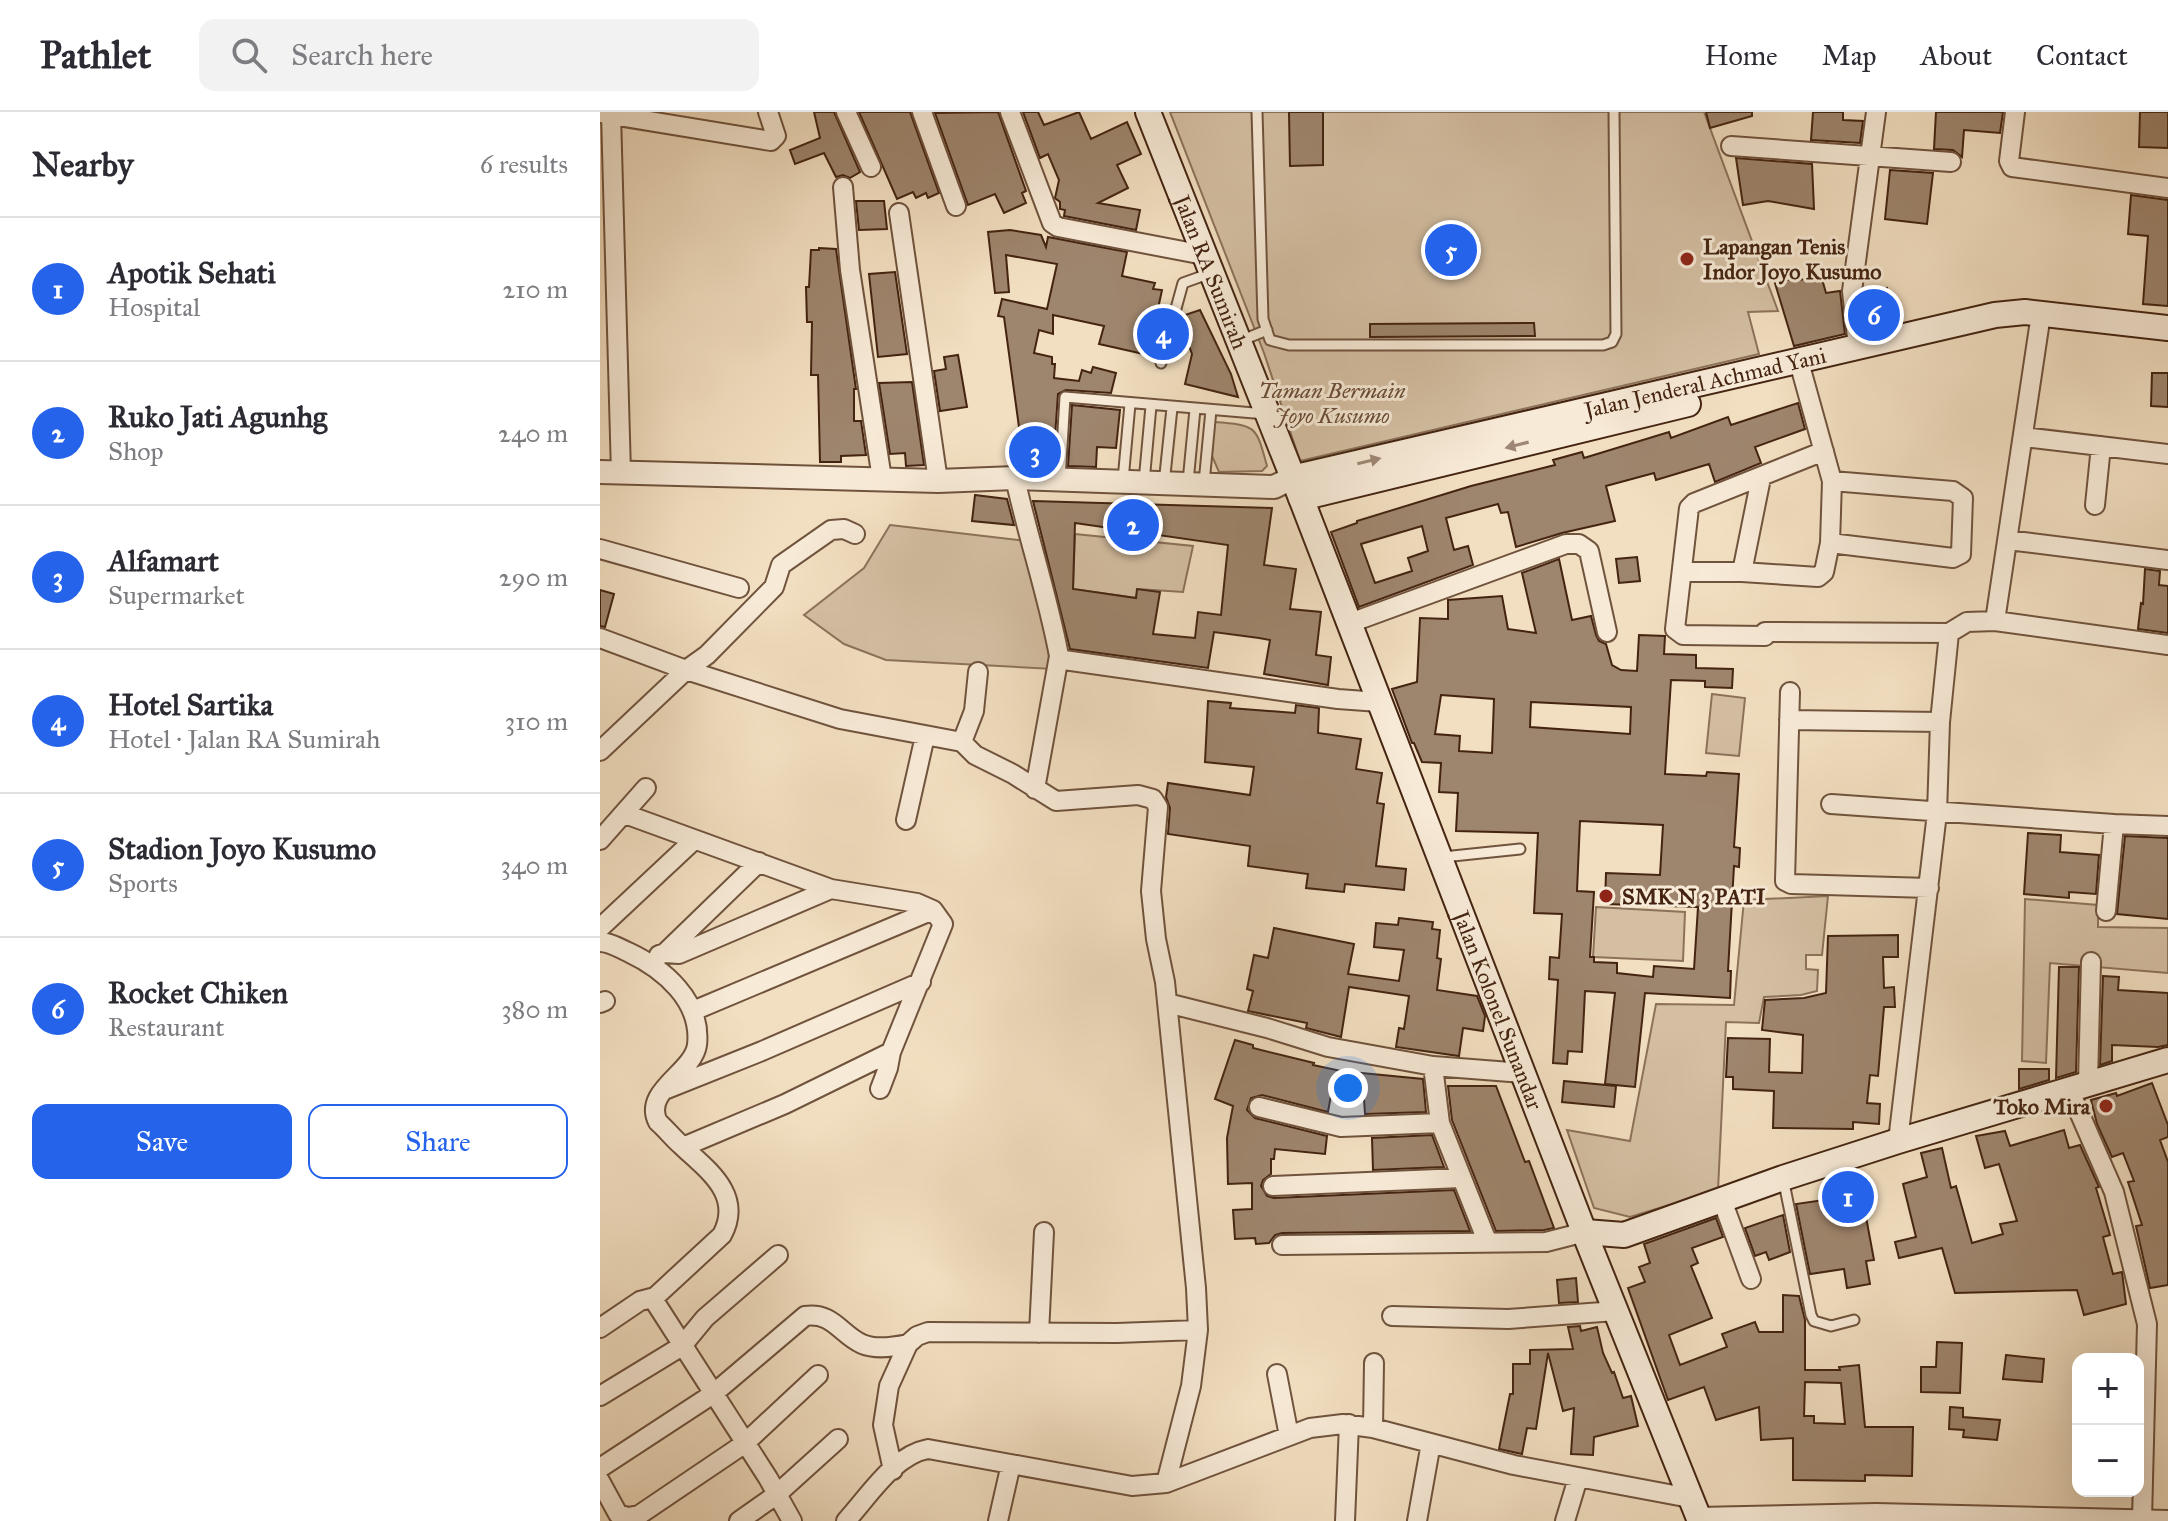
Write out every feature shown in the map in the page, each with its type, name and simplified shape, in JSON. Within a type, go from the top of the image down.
[{"type":"main road","name":"Jalan RA Sumirah","points":[[1148,112],[1268,414],[1289,488]]},
{"type":"main road","name":"Jalan Jenderal Achmad Yani","points":[[1800,369],[1858,347],[1995,315],[2025,312],[2040,320],[2168,344]]},
{"type":"main road","name":"Jalan Jenderal Achmad Yani","points":[[1289,488],[1800,369],[2040,320],[2168,328]]},
{"type":"main road","name":"Jalan Kolonel Sunandar","points":[[1289,488],[1350,623],[1696,1512]]},
{"type":"main road","points":[[1585,1232],[1624,1235],[1898,1141],[2168,1060]]},
{"type":"main road","points":[[1600,1269],[1624,1235]]},
{"type":"street","points":[[768,112],[776,136],[771,141],[605,114],[611,472],[938,481],[1015,478],[1289,488]]},
{"type":"street","points":[[846,112],[871,167]]},
{"type":"street","points":[[922,112],[956,206]]},
{"type":"street","points":[[1010,112],[1052,223],[1207,264]]},
{"type":"street","points":[[1858,347],[1852,291],[1876,112]]},
{"type":"street","points":[[2015,112],[2009,161],[2012,167],[2168,188]]},
{"type":"street","points":[[1731,146],[1951,162]]},
{"type":"street","points":[[843,187],[850,270],[882,479]]},
{"type":"street","points":[[899,213],[938,481]]},
{"type":"street","points":[[1995,621],[2040,320]]},
{"type":"street","points":[[1683,572],[1818,577],[1824,572],[1830,543],[1832,481],[1800,369]]},
{"type":"street","points":[[2024,437],[2168,454]]},
{"type":"street","points":[[2095,505],[2101,446]]},
{"type":"street","points":[[1824,451],[1694,503],[1689,508],[1675,629],[1683,635],[1949,633],[1967,622],[1995,621],[2168,645]]},
{"type":"street","points":[[1015,478],[1034,560],[1050,609],[1059,656],[1035,789]]},
{"type":"street","points":[[1742,572],[1761,478]]},
{"type":"street","points":[[1830,543],[1953,558],[1961,554],[1963,498],[1953,491],[1832,481]]},
{"type":"street","points":[[600,751],[686,670],[707,655],[774,587],[781,565],[831,530],[844,529],[855,534]]},
{"type":"street","points":[[2008,540],[2168,560]]},
{"type":"street","points":[[1350,623],[1566,544],[1579,544],[1589,551],[1607,632]]},
{"type":"street","points":[[600,549],[739,588]]},
{"type":"street","points":[[1898,1141],[1937,813],[1940,722],[1949,633]]},
{"type":"street","points":[[600,638],[686,670],[840,719],[962,742],[975,755],[1056,801],[1138,795],[1153,799],[1158,807],[1151,891],[1167,1003],[1198,1330],[1191,1386],[1166,1483]]},
{"type":"street","points":[[1059,656],[1064,660],[1323,697],[1379,702]]},
{"type":"street","points":[[962,742],[974,711],[978,672]]},
{"type":"street","points":[[1790,692],[1785,881],[1791,884],[1929,888]]},
{"type":"street","points":[[1789,720],[1940,722]]},
{"type":"street","points":[[906,820],[925,736]]},
{"type":"street","points":[[600,840],[646,788]]},
{"type":"street","points":[[1831,804],[2168,826]]},
{"type":"street","points":[[625,814],[831,889],[917,903],[933,910],[943,924],[891,1052],[880,1089]]},
{"type":"street","points":[[2106,911],[2114,824]]},
{"type":"street","points":[[600,928],[694,840]]},
{"type":"street","points":[[665,953],[759,862]]},
{"type":"street","points":[[645,960],[665,953],[679,954],[831,889]]},
{"type":"street","points":[[693,1011],[933,910]]},
{"type":"street","points":[[600,942],[607,942],[645,960],[666,975],[693,1011],[697,1027],[696,1049],[658,1098],[654,1115],[683,1147],[711,1171],[722,1186],[728,1210],[722,1235],[655,1297],[640,1301],[605,1320]]},
{"type":"street","points":[[2091,962],[2079,1086],[2114,1192],[2147,1324],[2142,1519]]},
{"type":"street","points":[[664,1090],[921,982]]},
{"type":"street","points":[[1167,1003],[1328,1047],[1433,1066],[1523,1073]]},
{"type":"street","points":[[683,1147],[785,1104],[891,1052]]},
{"type":"street","points":[[1433,1066],[1440,1123],[1487,1241]]},
{"type":"street","points":[[1259,1107],[1341,1127],[1440,1123]]},
{"type":"street","points":[[1273,1186],[1461,1178]]},
{"type":"street","points":[[1722,1200],[1751,1279]]},
{"type":"street","points":[[1039,1333],[1044,1232]]},
{"type":"street","points":[[1282,1245],[1546,1242],[1585,1232]]},
{"type":"street","points":[[600,1396],[682,1346],[705,1318],[778,1255]]},
{"type":"street","points":[[655,1297],[655,1302],[792,1521]]},
{"type":"street","points":[[1392,1316],[1508,1319],[1616,1311]]},
{"type":"street","points":[[600,1468],[713,1394],[805,1316],[824,1316],[866,1346],[896,1347],[908,1344]]},
{"type":"street","points":[[893,1470],[883,1425],[889,1386],[908,1344],[917,1336],[928,1332],[1198,1330]]},
{"type":"street","points":[[1373,1428],[1374,1363]]},
{"type":"street","points":[[1277,1374],[1289,1436]]},
{"type":"street","points":[[600,1481],[618,1514],[628,1517],[639,1515],[744,1444],[818,1375]]},
{"type":"street","points":[[846,1521],[915,1451],[928,1449],[1132,1486],[1166,1483],[1289,1436],[1326,1425],[1349,1424],[1578,1478],[1696,1512],[2168,1520]]},
{"type":"street","points":[[1345,1521],[1349,1424]]},
{"type":"street","points":[[739,1521],[776,1495],[838,1439]]},
{"type":"street","points":[[1417,1521],[1431,1443]]},
{"type":"street","points":[[998,1521],[1011,1464]]},
{"type":"street","points":[[1565,1521],[1578,1478]]},
{"type":"lane","points":[[1257,112],[1263,319],[1270,340],[1289,345],[1603,345],[1612,342],[1616,334],[1614,112]]},
{"type":"lane","points":[[1161,363],[1183,283],[1207,264]]},
{"type":"lane","points":[[1238,342],[1267,330]]},
{"type":"lane","points":[[1060,480],[1065,397],[1268,414]]},
{"type":"lane","points":[[1130,404],[1144,483]]},
{"type":"lane","points":[[1144,483],[1151,406]]},
{"type":"lane","points":[[1144,483],[1172,408]]},
{"type":"lane","points":[[1195,409],[1196,485]]},
{"type":"lane","points":[[1196,485],[1211,410]]},
{"type":"lane","points":[[1439,857],[1520,849]]},
{"type":"lane","points":[[1783,1178],[1811,1315],[1814,1321],[1831,1326],[1854,1320]]},
{"type":"green space","name":"Taman Bermain Joyo Kusumo","points":[[1170,112],[1704,112],[1778,311],[1748,312],[1759,354],[1300,461],[1264,353]]},
{"type":"green space","points":[[1214,422],[1252,430],[1257,435],[1267,466],[1262,471],[1219,472],[1212,456]]},
{"type":"green space","points":[[890,525],[1027,541],[1053,669],[886,660],[844,644],[804,615],[864,568]]},
{"type":"green space","points":[[1075,534],[1193,546],[1183,592],[1138,589],[1136,598],[1073,589]]},
{"type":"green space","points":[[1712,694],[1745,698],[1739,756],[1706,753]]},
{"type":"green space","points":[[1828,896],[1822,955],[1806,955],[1806,969],[1818,970],[1817,991],[1764,997],[1759,1023],[1726,1022],[1718,1190],[1630,1217],[1594,1208],[1567,1130],[1630,1141],[1656,1004],[1734,1005],[1744,900]]},
{"type":"green space","points":[[2025,899],[2098,905],[2098,927],[2168,928],[2168,973],[2050,963],[2046,1063],[2022,1061]]},
{"type":"green space","points":[[1596,907],[1685,912],[1683,961],[1593,957]]},
{"type":"building","points":[[814,112],[834,112],[860,172],[850,178],[843,175],[836,177],[824,153],[795,164],[790,150],[820,138]]},
{"type":"building","points":[[859,112],[910,112],[939,193],[928,198],[926,193],[916,198],[913,192],[897,199]]},
{"type":"building","points":[[998,112],[1026,191],[1022,193],[1026,203],[1004,213],[995,194],[968,205],[935,113]]},
{"type":"building","points":[[1023,112],[1038,112],[1044,125],[1079,112],[1091,139],[1127,122],[1141,154],[1117,165],[1128,188],[1098,203],[1140,210],[1136,230],[1064,216],[1065,210],[1060,209],[1060,202],[1055,198],[1059,180],[1048,154],[1040,158]]},
{"type":"building","points":[[1289,112],[1323,112],[1323,165],[1290,166]]},
{"type":"building","points":[[1706,112],[1752,112],[1752,116],[1710,128]]},
{"type":"building","points":[[1813,112],[1843,112],[1843,120],[1863,121],[1860,143],[1811,140]]},
{"type":"building","points":[[1936,112],[2003,112],[2000,133],[1964,130],[1962,157],[1953,150],[1934,149]]},
{"type":"building","points":[[2140,112],[2168,112],[2168,148],[2139,147]]},
{"type":"building","points":[[1736,158],[1812,164],[1814,209],[1768,201],[1743,205]]},
{"type":"building","points":[[1890,170],[1933,173],[1927,224],[1885,219]]},
{"type":"building","points":[[2131,195],[2168,200],[2168,306],[2143,304],[2148,236],[2128,234]]},
{"type":"building","points":[[856,201],[884,201],[887,229],[859,230]]},
{"type":"building","points":[[1010,230],[1041,235],[1046,247],[1048,237],[1127,252],[1122,276],[1155,283],[1153,289],[1162,290],[1148,355],[1099,344],[1104,326],[1053,315],[1053,334],[1039,330],[1034,353],[1052,357],[1054,378],[1079,381],[1082,370],[1091,373],[1093,367],[1116,373],[1111,393],[1066,390],[1058,394],[1053,465],[1024,464],[1004,317],[998,316],[1002,299],[1047,309],[1057,264],[1006,255],[1009,292],[995,293],[988,232]]},
{"type":"building","points":[[836,249],[856,389],[854,421],[861,421],[866,455],[841,456],[841,462],[820,462],[818,375],[811,375],[812,322],[807,322],[806,287],[809,287],[811,250]]},
{"type":"building","points":[[895,272],[907,354],[878,357],[869,274]]},
{"type":"building","points":[[1822,279],[1826,293],[1840,291],[1845,334],[1794,346],[1774,280]]},
{"type":"building","points":[[1887,288],[1890,324],[1868,329],[1864,291]]},
{"type":"building","points":[[1200,310],[1231,374],[1238,397],[1185,384],[1192,354],[1180,322],[1182,316]]},
{"type":"building","points":[[1534,323],[1535,336],[1370,337],[1370,324]]},
{"type":"building","points":[[958,355],[967,407],[940,411],[934,371],[946,369],[944,357]]},
{"type":"building","points":[[2152,373],[2168,373],[2168,407],[2151,406]]},
{"type":"building","points":[[912,382],[924,465],[906,466],[905,453],[890,454],[879,383]]},
{"type":"building","points":[[1798,403],[1805,429],[1755,447],[1761,463],[1715,482],[1709,464],[1656,480],[1654,473],[1606,486],[1615,521],[1516,547],[1508,512],[1501,513],[1498,504],[1446,518],[1454,550],[1468,546],[1473,565],[1359,607],[1331,532],[1471,486],[1555,465],[1553,460],[1582,452],[1584,458],[1669,432],[1671,438],[1728,417],[1731,425]],"holes":[[[1422,526],[1428,551],[1408,558],[1412,571],[1375,583],[1361,544]]]},
{"type":"building","points":[[1072,405],[1120,410],[1116,448],[1097,447],[1096,467],[1068,466]]},
{"type":"building","points":[[975,495],[1007,499],[1014,525],[972,521]]},
{"type":"building","points":[[1033,501],[1272,508],[1264,565],[1296,569],[1290,609],[1321,612],[1316,655],[1331,657],[1328,685],[1264,674],[1270,640],[1259,638],[1214,632],[1208,668],[1070,649]],"holes":[[[1075,523],[1228,545],[1221,615],[1198,612],[1195,638],[1153,634],[1160,592],[1137,589],[1136,598],[1073,589]]]},
{"type":"building","points":[[1637,557],[1640,581],[1619,583],[1616,559]]},
{"type":"building","points":[[1559,559],[1572,620],[1591,616],[1596,635],[1599,641],[1606,644],[1612,665],[1621,670],[1637,671],[1639,635],[1665,636],[1664,654],[1696,655],[1696,668],[1733,669],[1732,688],[1705,687],[1705,681],[1671,680],[1665,774],[1739,774],[1734,847],[1740,848],[1739,867],[1734,866],[1728,971],[1731,971],[1730,998],[1645,993],[1635,1087],[1605,1084],[1615,993],[1585,991],[1582,1052],[1568,1051],[1567,1064],[1553,1063],[1558,980],[1549,979],[1550,957],[1559,958],[1562,914],[1534,913],[1538,833],[1456,831],[1458,793],[1439,792],[1441,763],[1422,762],[1392,689],[1417,682],[1420,618],[1448,619],[1448,600],[1502,596],[1508,629],[1536,633],[1522,573]],"holes":[[[1441,695],[1494,699],[1492,753],[1459,751],[1460,736],[1435,734]],[[1531,702],[1631,707],[1630,734],[1530,727]],[[1580,821],[1663,825],[1660,875],[1606,873],[1605,904],[1698,907],[1694,969],[1654,966],[1653,977],[1617,973],[1617,963],[1594,962],[1594,957],[1590,957],[1594,892],[1577,891]]]},
{"type":"building","points":[[2145,569],[2160,571],[2159,585],[2168,586],[2168,633],[2138,629]]},
{"type":"building","points":[[600,590],[614,594],[605,627],[600,626]]},
{"type":"building","points":[[1208,701],[1231,703],[1230,708],[1295,713],[1296,705],[1319,708],[1318,733],[1361,739],[1356,769],[1382,773],[1377,803],[1384,804],[1376,866],[1406,869],[1404,890],[1345,884],[1344,892],[1306,888],[1308,874],[1248,866],[1250,846],[1168,834],[1168,783],[1250,795],[1254,767],[1205,762]]},
{"type":"building","points":[[2028,833],[2061,835],[2060,852],[2099,855],[2096,894],[2069,892],[2069,898],[2024,894]]},
{"type":"building","points":[[2125,836],[2168,838],[2168,919],[2117,914]]},
{"type":"building","points":[[1399,918],[1433,922],[1432,929],[1440,930],[1437,958],[1441,959],[1437,990],[1477,996],[1485,1016],[1483,1031],[1463,1028],[1459,1056],[1396,1047],[1399,1028],[1404,1029],[1409,996],[1349,987],[1341,1037],[1306,1028],[1307,1023],[1248,1011],[1253,991],[1247,989],[1254,955],[1268,958],[1274,928],[1354,944],[1348,974],[1399,981],[1404,950],[1374,947],[1376,923],[1398,925]]},
{"type":"building","points":[[1898,935],[1898,957],[1883,957],[1884,988],[1894,987],[1895,1007],[1884,1007],[1878,1076],[1870,1075],[1867,1103],[1880,1104],[1879,1124],[1853,1122],[1853,1129],[1773,1128],[1774,1091],[1733,1089],[1733,1077],[1726,1077],[1728,1038],[1770,1039],[1769,1072],[1802,1073],[1803,1035],[1762,1030],[1765,1000],[1804,998],[1826,993],[1828,936]]},
{"type":"building","points":[[2059,967],[2079,967],[2076,1072],[2056,1078]]},
{"type":"building","points":[[2103,976],[2119,977],[2118,990],[2168,993],[2168,1045],[2112,1045],[2112,1061],[2100,1065]]},
{"type":"building","points":[[1235,1040],[1253,1045],[1253,1048],[1341,1071],[1423,1079],[1426,1112],[1365,1114],[1364,1099],[1331,1095],[1328,1112],[1262,1095],[1251,1098],[1247,1110],[1255,1118],[1327,1136],[1325,1154],[1275,1149],[1271,1174],[1261,1186],[1267,1196],[1454,1190],[1470,1231],[1282,1233],[1275,1235],[1269,1243],[1256,1244],[1255,1238],[1235,1239],[1233,1210],[1252,1209],[1252,1183],[1228,1184],[1227,1138],[1233,1106],[1215,1099]]},
{"type":"building","points":[[2019,1069],[2049,1069],[2049,1080],[2019,1089]]},
{"type":"building","points":[[1564,1081],[1616,1086],[1614,1107],[1562,1102]]},
{"type":"building","points":[[2152,1083],[2168,1125],[2168,1137],[2160,1140],[2168,1162],[2168,1285],[2150,1288],[2136,1226],[2142,1225],[2128,1182],[2134,1181],[2123,1153],[2112,1157],[2097,1124],[2091,1100],[2116,1093],[2117,1096]]},
{"type":"building","points":[[1448,1086],[1496,1086],[1554,1228],[1496,1231],[1452,1120]]},
{"type":"building","points":[[2064,1130],[2069,1148],[2080,1145],[2099,1187],[2096,1188],[2110,1235],[2103,1237],[2113,1274],[2122,1272],[2126,1304],[2084,1315],[2077,1290],[1955,1293],[1942,1248],[1899,1258],[1895,1242],[1916,1237],[1903,1184],[1927,1177],[1921,1153],[1942,1148],[1951,1188],[1956,1186],[1972,1243],[2003,1234],[2000,1224],[2017,1221],[1999,1164],[1985,1168],[1976,1136],[2005,1131],[2010,1146]]},
{"type":"building","points":[[1432,1135],[1444,1167],[1373,1170],[1372,1138]]},
{"type":"building","points":[[1858,1174],[1874,1260],[1866,1261],[1870,1284],[1847,1288],[1844,1269],[1810,1274],[1796,1204],[1831,1199],[1827,1180]]},
{"type":"building","points":[[1783,1215],[1790,1252],[1769,1260],[1766,1252],[1755,1256],[1745,1228]]},
{"type":"building","points":[[1716,1218],[1723,1237],[1692,1248],[1698,1263],[1691,1266],[1712,1318],[1669,1335],[1680,1365],[1727,1347],[1722,1334],[1755,1322],[1759,1332],[1783,1332],[1783,1295],[1799,1296],[1805,1320],[1805,1370],[1840,1370],[1839,1367],[1859,1365],[1865,1427],[1913,1427],[1912,1476],[1865,1475],[1865,1481],[1793,1480],[1793,1438],[1761,1440],[1759,1407],[1716,1420],[1704,1387],[1668,1400],[1628,1288],[1645,1282],[1639,1267],[1650,1263],[1644,1244]],"holes":[[[1805,1382],[1841,1383],[1845,1424],[1814,1423],[1814,1416],[1804,1416]]]},
{"type":"building","points":[[1576,1278],[1578,1302],[1559,1303],[1557,1280]]},
{"type":"building","points":[[1580,1326],[1581,1331],[1597,1327],[1603,1353],[1623,1398],[1631,1396],[1638,1426],[1594,1437],[1593,1455],[1571,1454],[1574,1408],[1563,1411],[1548,1353],[1536,1429],[1527,1428],[1522,1454],[1499,1449],[1510,1394],[1513,1394],[1513,1364],[1530,1364],[1530,1350],[1573,1349],[1568,1327]]},
{"type":"building","points":[[1937,1342],[1962,1343],[1960,1393],[1921,1392],[1921,1367],[1936,1367]]},
{"type":"building","points":[[2006,1355],[2044,1359],[2042,1382],[2003,1379]]},
{"type":"building","points":[[1950,1407],[1963,1408],[1963,1417],[2000,1420],[1997,1440],[1963,1437],[1964,1430],[1949,1429]]},
{"type":"place","name":"Stadion Joyo Kusumo","points":[[1451,250]]},
{"type":"place","name":"Lapangan Tenis Indor Joyo Kusumo","points":[[1687,259]]},
{"type":"place","name":"Rocket Chiken","points":[[1874,315]]},
{"type":"place","name":"Hotel Sartika","points":[[1163,334]]},
{"type":"place","name":"Alfamart","points":[[1035,452]]},
{"type":"place","name":"Ruko Jati Agunhg","points":[[1133,525]]},
{"type":"place","name":"SMK N 3 PATI","points":[[1606,896]]},
{"type":"place","name":"Toko Mira","points":[[2106,1106]]},
{"type":"place","name":"Apotik Sehati","points":[[1848,1197]]}]
